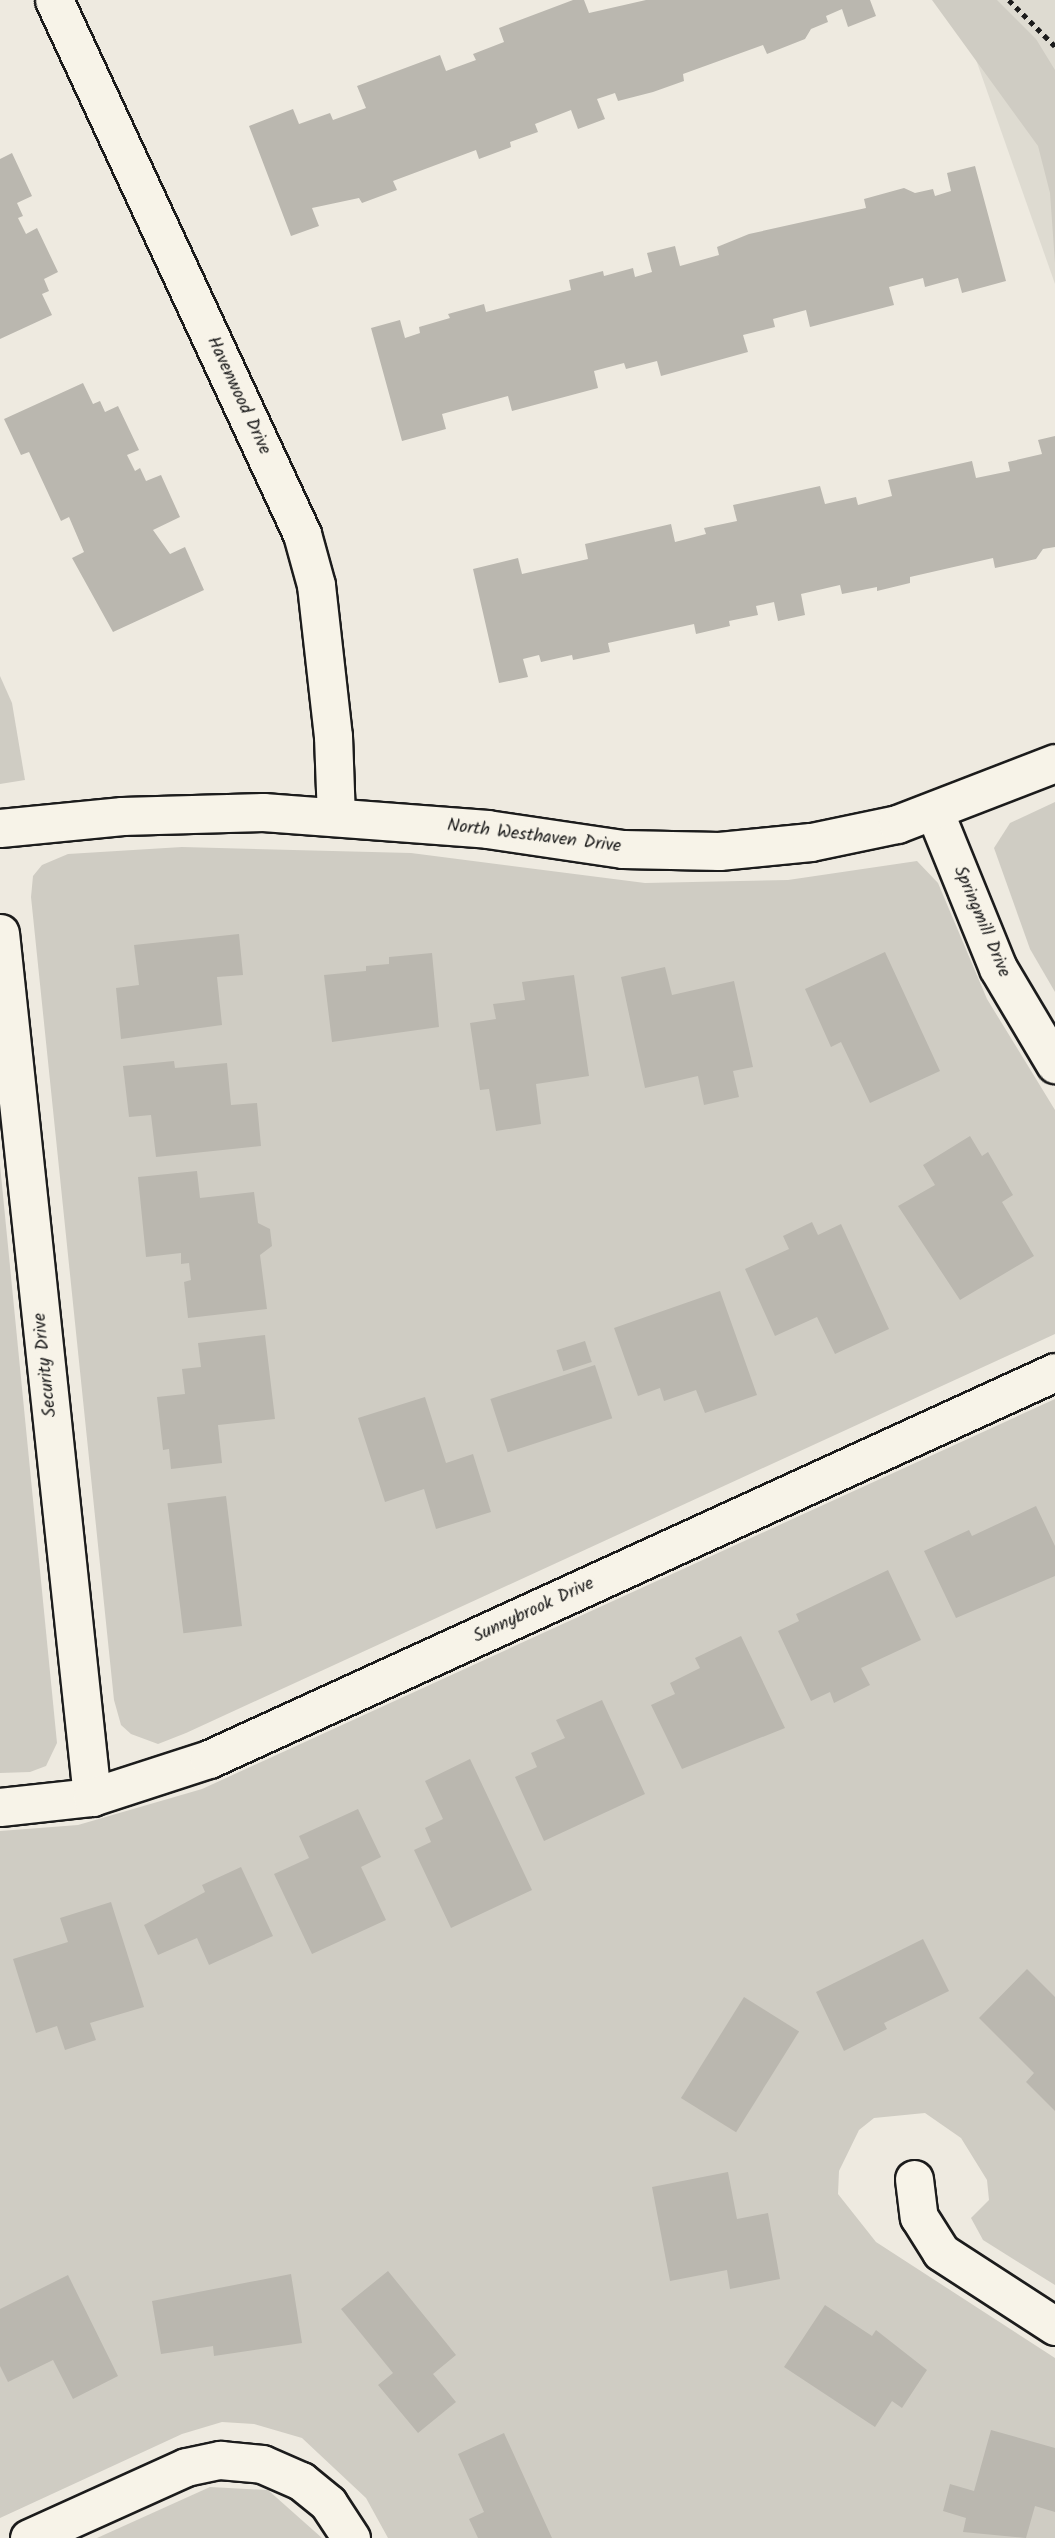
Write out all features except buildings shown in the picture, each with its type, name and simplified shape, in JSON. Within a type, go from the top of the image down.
[{"type":"street","name":"Havenwood Drive","points":[[54,0],[302,534],[316,585],[333,736],[336,816]]},
{"type":"street","name":"North Westhaven Drive","points":[[0,828],[122,816],[336,816],[623,849],[719,851],[811,842],[936,813],[1055,763]]},
{"type":"street","name":"Springmill Drive","points":[[936,813],[998,968],[1055,1064]]},
{"type":"street","name":"Security Drive","points":[[0,933],[92,1797]]},
{"type":"street","name":"Sunnybrook Drive","points":[[0,1807],[92,1797],[209,1759],[1055,1372]]},
{"type":"street","points":[[914,2179],[919,2217],[942,2252],[1055,2326]]},
{"type":"street","points":[[29,2538],[186,2467],[220,2460],[262,2464],[301,2481],[328,2503],[351,2538]]},
{"type":"path","points":[[1010,0],[1055,46]]},
{"type":"shaded area","points":[[932,0],[997,0],[1036,39],[1055,70],[1055,263],[1050,193],[1038,146]]},
{"type":"shaded area","points":[[955,0],[1055,0],[1055,284]]},
{"type":"shaded area","points":[[0,676],[12,703],[25,780],[0,784]]},
{"type":"shaded area","points":[[1055,802],[1055,992],[1030,949],[994,848],[1010,823]]},
{"type":"shaded area","points":[[182,847],[411,853],[645,883],[788,880],[917,861],[938,883],[987,999],[1055,1110],[1055,1334],[186,1733],[158,1744],[131,1734],[121,1725],[114,1700],[31,897],[33,876],[42,865],[68,854]]},
{"type":"shaded area","points":[[0,1165],[57,1743],[46,1766],[30,1772],[0,1773]]},
{"type":"shaded area","points":[[1055,1399],[1055,2285],[983,2240],[971,2218],[989,2200],[987,2180],[961,2138],[925,2113],[874,2118],[859,2130],[839,2171],[838,2194],[876,2242],[1055,2358],[1055,2538],[388,2538],[366,2498],[302,2438],[254,2424],[222,2422],[182,2434],[0,2518],[0,1831],[78,1825],[202,1789]]},
{"type":"shaded area","points":[[210,2487],[268,2490],[322,2538],[97,2538]]}]
